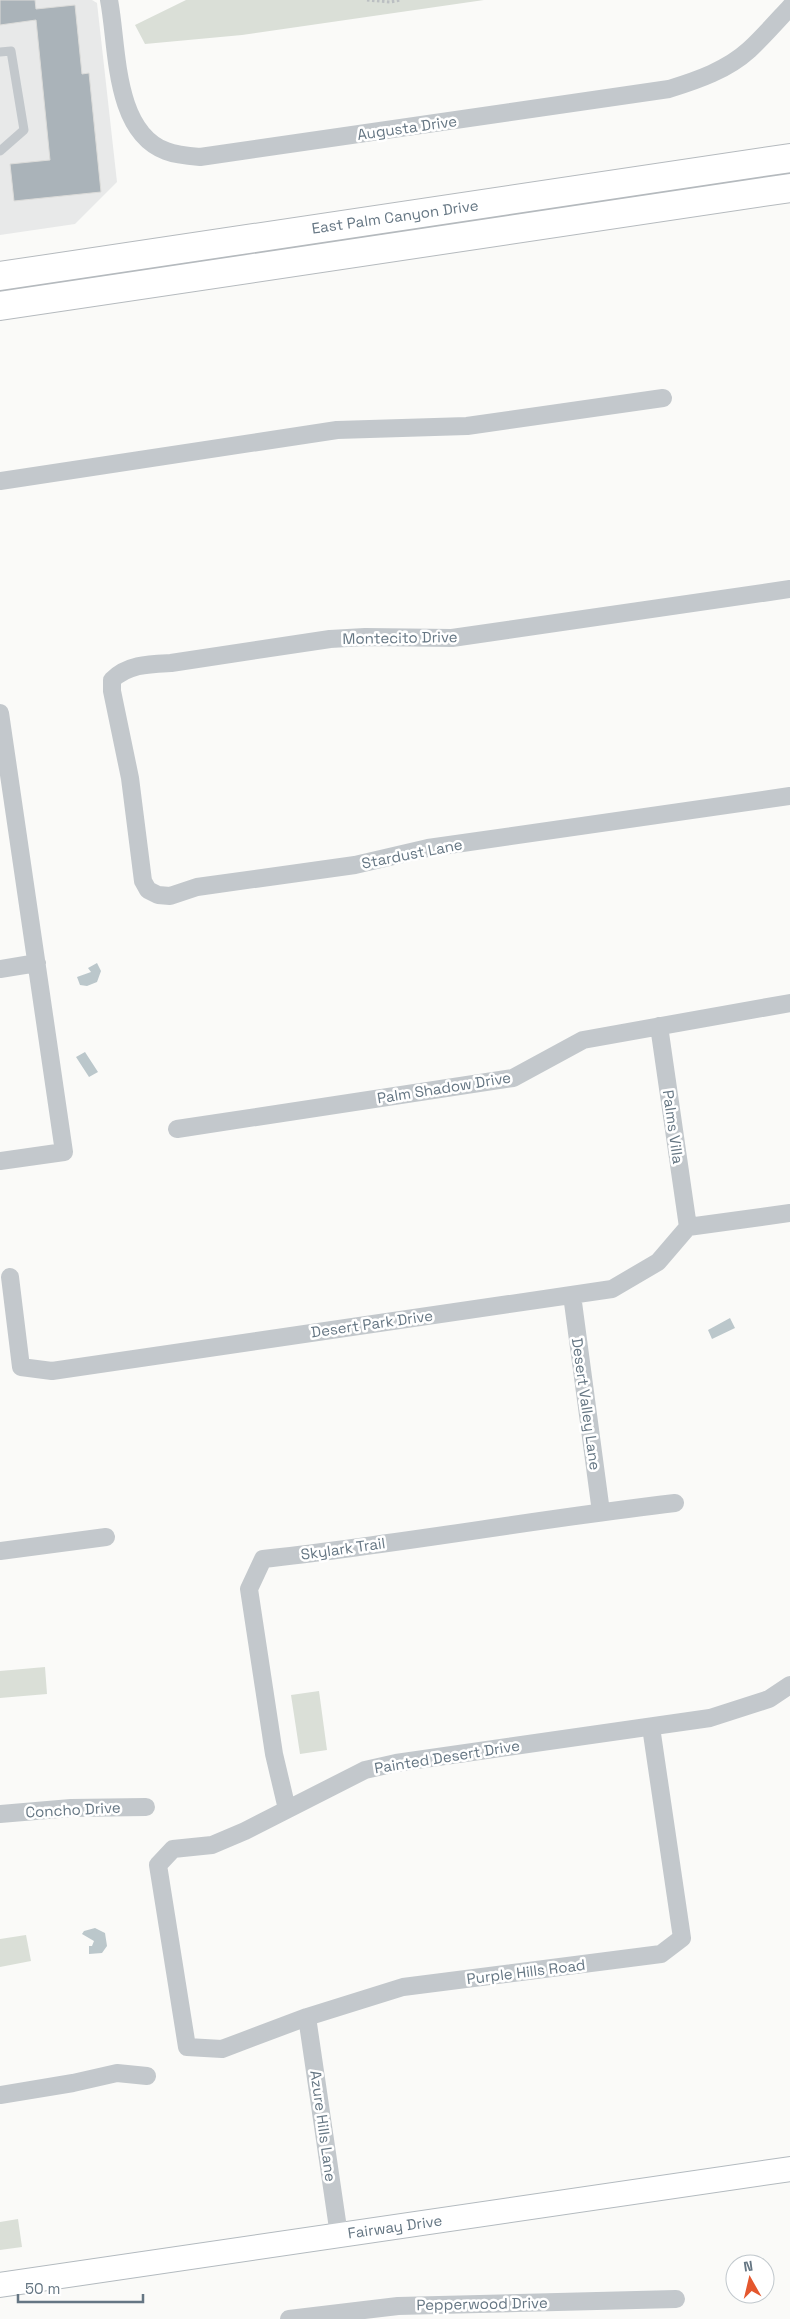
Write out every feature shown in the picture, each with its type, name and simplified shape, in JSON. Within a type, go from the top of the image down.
[{"type":"main road","name":"East Palm Canyon Drive","points":[[0,276],[790,158]]},
{"type":"main road","name":"East Palm Canyon Drive","points":[[0,306],[790,188]]},
{"type":"street","name":"Augusta Drive","points":[[109,0],[121,88],[130,115],[149,141],[164,151],[200,157],[669,89],[709,75],[728,65],[748,51],[790,7]]},
{"type":"street","points":[[0,481],[337,430],[468,426],[663,398]]},
{"type":"street","name":"Montecito Drive","points":[[130,778],[112,691],[112,680],[119,672],[128,668],[330,639],[365,637],[452,638],[790,589]]},
{"type":"street","points":[[0,713],[4,773],[37,963],[64,1152],[0,1161]]},
{"type":"street","name":"Stardust Lane","points":[[130,778],[143,881],[148,890],[158,895],[170,896],[197,887],[355,866],[428,848],[790,796]]},
{"type":"street","points":[[0,968],[37,963]]},
{"type":"street","name":"Palm Shadow Drive","points":[[177,1129],[514,1078],[583,1040],[790,1003]]},
{"type":"street","name":"Palms Villa","points":[[659,1026],[688,1227]]},
{"type":"street","points":[[688,1227],[790,1213]]},
{"type":"street","name":"Desert Park Drive","points":[[10,1277],[21,1368],[52,1371],[612,1289],[658,1262],[688,1227]]},
{"type":"street","name":"Desert Valley Lane","points":[[572,1295],[601,1512]]},
{"type":"street","name":"Skylark Trail","points":[[287,1809],[274,1754],[249,1589],[263,1559],[334,1551],[601,1512],[675,1504]]},
{"type":"street","points":[[0,1550],[106,1537]]},
{"type":"street","name":"Painted Desert Drive","points":[[181,2022],[170,1933],[158,1865],[173,1849],[212,1845],[245,1831],[365,1770],[396,1762],[710,1718],[769,1699],[790,1685]]},
{"type":"street","name":"Purple Hills Road","points":[[181,2022],[187,2047],[222,2049],[307,2017],[403,1987],[661,1954],[682,1938],[651,1727]]},
{"type":"street","name":"Concho Drive","points":[[0,1814],[71,1808],[146,1807]]},
{"type":"street","name":"Azure Hills Lane","points":[[307,2017],[339,2235]]},
{"type":"street","points":[[0,2095],[64,2085],[117,2073],[147,2076]]},
{"type":"street","name":"Fairway Drive","points":[[0,2285],[790,2169]]},
{"type":"street","name":"Pepperwood Drive","points":[[289,2319],[398,2306],[676,2299]]},
{"type":"lane","points":[[0,52],[12,50],[24,130],[0,152]]},
{"type":"path","points":[[367,0],[390,2],[401,0]]},
{"type":"shaded area","points":[[0,0],[92,0],[97,3],[117,182],[75,224],[0,235]]},
{"type":"shaded area","points":[[186,0],[484,0],[242,35],[145,44],[135,25]]},
{"type":"shaded area","points":[[97,963],[101,971],[97,982],[87,986],[80,985],[77,977],[91,972],[88,968]]},
{"type":"shaded area","points":[[85,1052],[98,1072],[89,1077],[76,1057]]},
{"type":"shaded area","points":[[730,1318],[735,1328],[712,1339],[708,1330]]},
{"type":"shaded area","points":[[45,1667],[47,1694],[0,1698],[0,1671]]},
{"type":"shaded area","points":[[319,1691],[327,1750],[300,1754],[291,1695]]},
{"type":"shaded area","points":[[95,1928],[105,1933],[107,1946],[102,1953],[89,1954],[89,1946],[92,1946],[94,1941],[82,1934],[84,1931]]},
{"type":"shaded area","points":[[26,1935],[31,1961],[0,1967],[0,1939]]},
{"type":"shaded area","points":[[18,2219],[22,2247],[0,2250],[0,2222]]},
{"type":"building","points":[[0,0],[35,0],[36,9],[75,5],[82,74],[89,73],[101,192],[14,201],[10,164],[50,160],[36,20],[0,25]]}]
